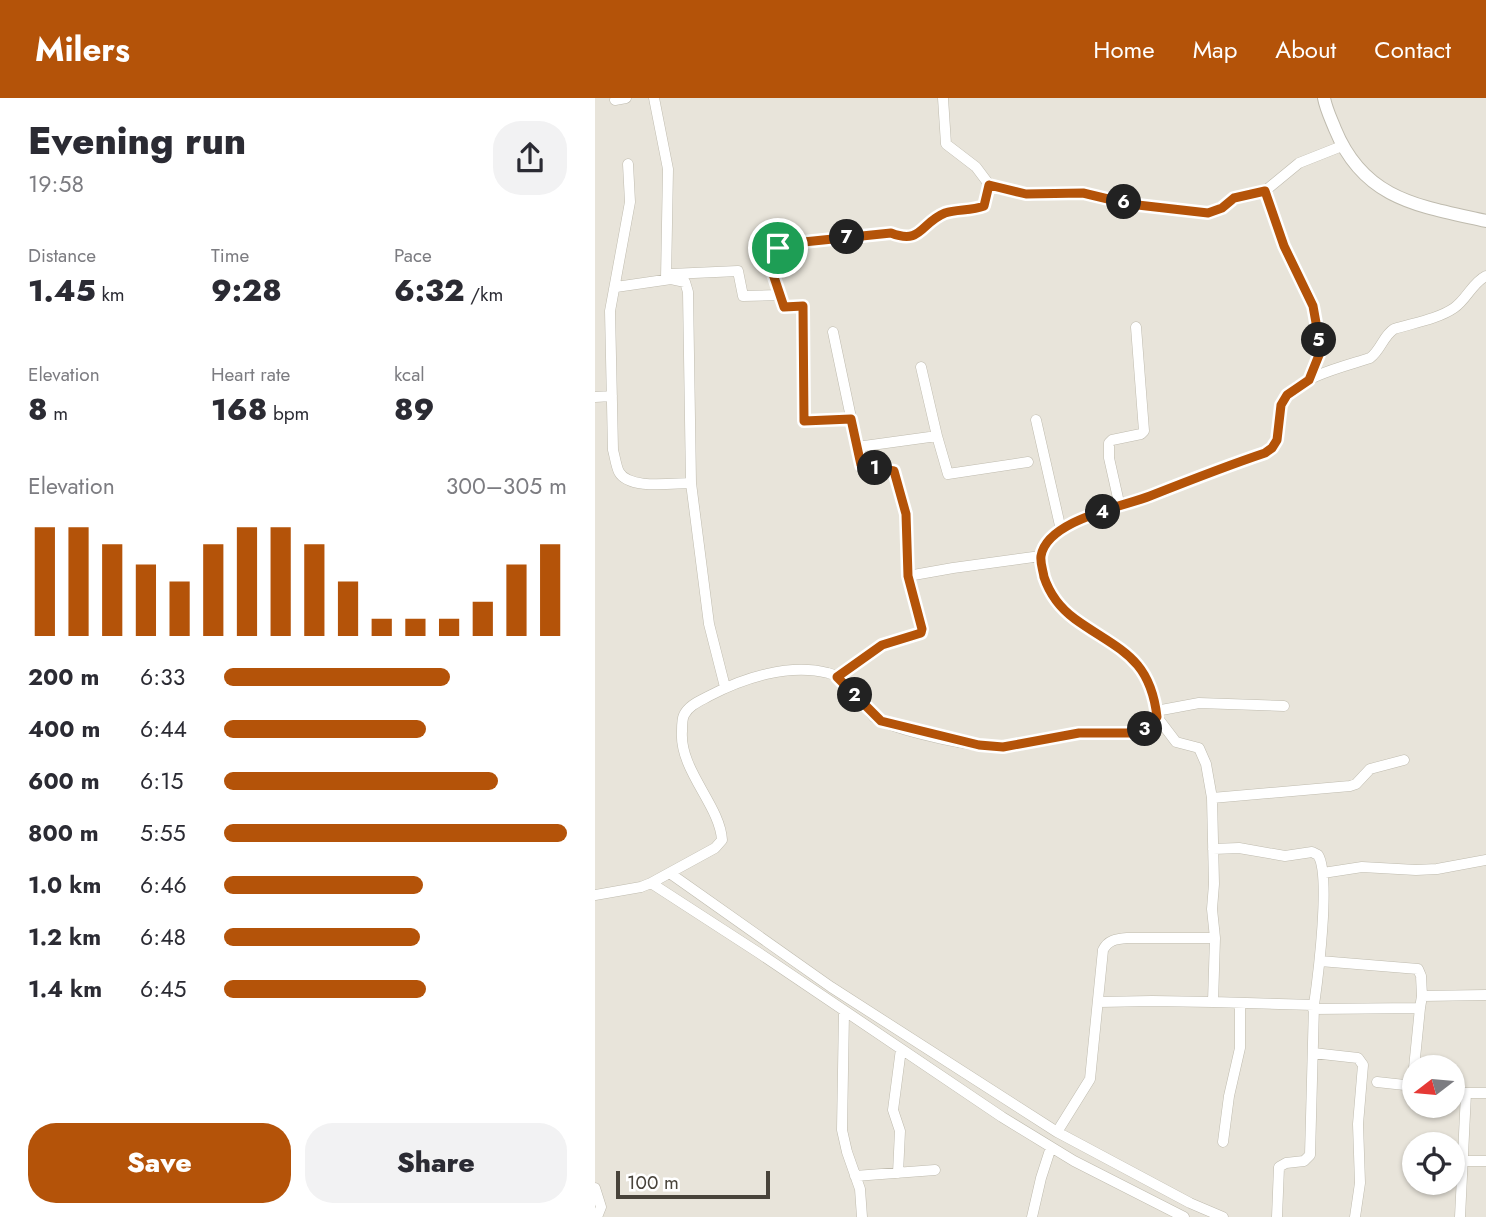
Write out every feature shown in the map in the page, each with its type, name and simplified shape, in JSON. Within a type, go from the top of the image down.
[{"type":"street","points":[[654,98],[668,169],[666,277]]},
{"type":"street","points":[[943,98],[946,144],[976,167],[989,185],[1026,194],[1083,193],[1129,204],[1208,213],[1222,208],[1234,198],[1265,191],[1300,163],[1342,146]]},
{"type":"street","points":[[1324,98],[1342,146],[1357,170],[1376,186],[1397,197],[1434,209],[1486,221]]},
{"type":"street","points":[[628,164],[630,202],[610,311],[613,450],[618,471],[625,480],[638,484],[691,483]]},
{"type":"street","points":[[851,419],[804,421],[803,306],[784,307],[770,265],[778,248],[794,243],[891,233],[903,238],[916,235],[941,215],[984,206],[989,185]]},
{"type":"street","points":[[1265,191],[1284,246],[1313,306],[1319,355],[1309,380]]},
{"type":"street","points":[[616,287],[666,277],[738,271],[743,296],[780,295]]},
{"type":"street","points":[[1213,1002],[1215,938],[1212,909],[1212,798],[1206,764],[1199,748],[1177,742],[1157,714],[1150,686],[1133,659],[1119,646],[1075,619],[1055,601],[1047,584],[1041,556],[1051,539],[1061,530],[1084,518],[1265,453],[1277,440],[1281,405],[1287,395],[1309,380],[1370,358],[1376,353],[1387,333],[1394,329],[1449,312],[1486,276]]},
{"type":"street","points":[[666,277],[685,282],[688,292],[691,483],[709,624],[725,687]]},
{"type":"street","points":[[1120,507],[1109,458],[1109,443],[1112,440],[1142,435],[1145,431],[1136,327]]},
{"type":"street","points":[[833,332],[861,465],[894,471],[906,514],[908,576],[922,629],[921,633],[882,645],[837,677]]},
{"type":"street","points":[[921,368],[948,474],[1028,462]]},
{"type":"street","points":[[595,397],[612,396]]},
{"type":"street","points":[[1036,420],[1061,530]]},
{"type":"street","points":[[857,447],[937,436]]},
{"type":"street","points":[[908,576],[1041,556]]},
{"type":"street","points":[[595,895],[651,883],[715,848],[722,840],[722,829],[685,754],[681,734],[683,716],[691,706],[725,687],[763,674],[779,671],[831,673],[881,721],[979,745],[1003,747],[1079,733],[1134,733],[1150,727],[1157,714],[1199,703],[1285,706]]},
{"type":"street","points":[[1212,798],[1350,786],[1356,784],[1370,769],[1404,760]]},
{"type":"street","points":[[1213,849],[1239,848],[1285,856],[1312,852],[1321,859],[1323,873],[1320,961],[1313,1007],[1310,1155],[1304,1161],[1286,1163],[1279,1167],[1277,1217]]},
{"type":"street","points":[[1323,873],[1362,867],[1437,869],[1486,860]]},
{"type":"street","points":[[671,874],[831,986],[1057,1132],[1190,1203],[1223,1217]]},
{"type":"street","points":[[651,883],[1051,1147],[1184,1217]]},
{"type":"street","points":[[1057,1132],[1090,1079],[1103,950],[1111,940],[1215,938]]},
{"type":"street","points":[[1320,961],[1414,968],[1421,972],[1422,996],[1416,1055]]},
{"type":"street","points":[[1422,996],[1486,995]]},
{"type":"street","points":[[1099,1002],[1152,1000],[1313,1007],[1420,1008]]},
{"type":"street","points":[[1223,1142],[1229,1096],[1240,1048],[1240,1003]]},
{"type":"street","points":[[844,1012],[842,1130],[860,1189],[862,1217]]},
{"type":"street","points":[[898,1173],[900,1131],[893,1110],[901,1049]]},
{"type":"street","points":[[1313,1053],[1358,1058],[1363,1065],[1358,1124],[1360,1183],[1355,1217]]},
{"type":"street","points":[[1377,1082],[1402,1085]]},
{"type":"street","points":[[1464,1132],[1466,1093],[1486,1093]]},
{"type":"street","points":[[1032,1217],[1051,1147]]},
{"type":"street","points":[[1465,1161],[1486,1161]]},
{"type":"street","points":[[855,1176],[935,1170]]},
{"type":"street","points":[[595,1188],[601,1207],[597,1217]]},
{"type":"street","points":[[1460,1217],[1461,1195]]},
{"type":"shaded area","points":[[595,98],[1486,98],[1486,1217],[595,1217]]},
{"type":"route","points":[[989,185],[997,189],[1033,195],[1083,193],[1129,204],[1208,213],[1222,208],[1234,198],[1265,191],[1284,246],[1313,306],[1320,345],[1309,380],[1287,395],[1281,405],[1277,440],[1265,453],[1192,478],[1127,505],[1084,518],[1061,530],[1044,548],[1041,556],[1041,566],[1055,601],[1075,619],[1119,646],[1143,672],[1156,703],[1157,717],[1150,727],[1134,733],[1052,736],[1003,747],[979,745],[881,721],[874,717],[837,677],[882,645],[917,635],[922,629],[908,576],[906,514],[894,471],[861,465],[851,419],[804,421],[803,306],[784,307],[770,265],[778,248],[794,243],[891,233],[903,238],[916,235],[941,215],[984,206],[989,185]]}]
